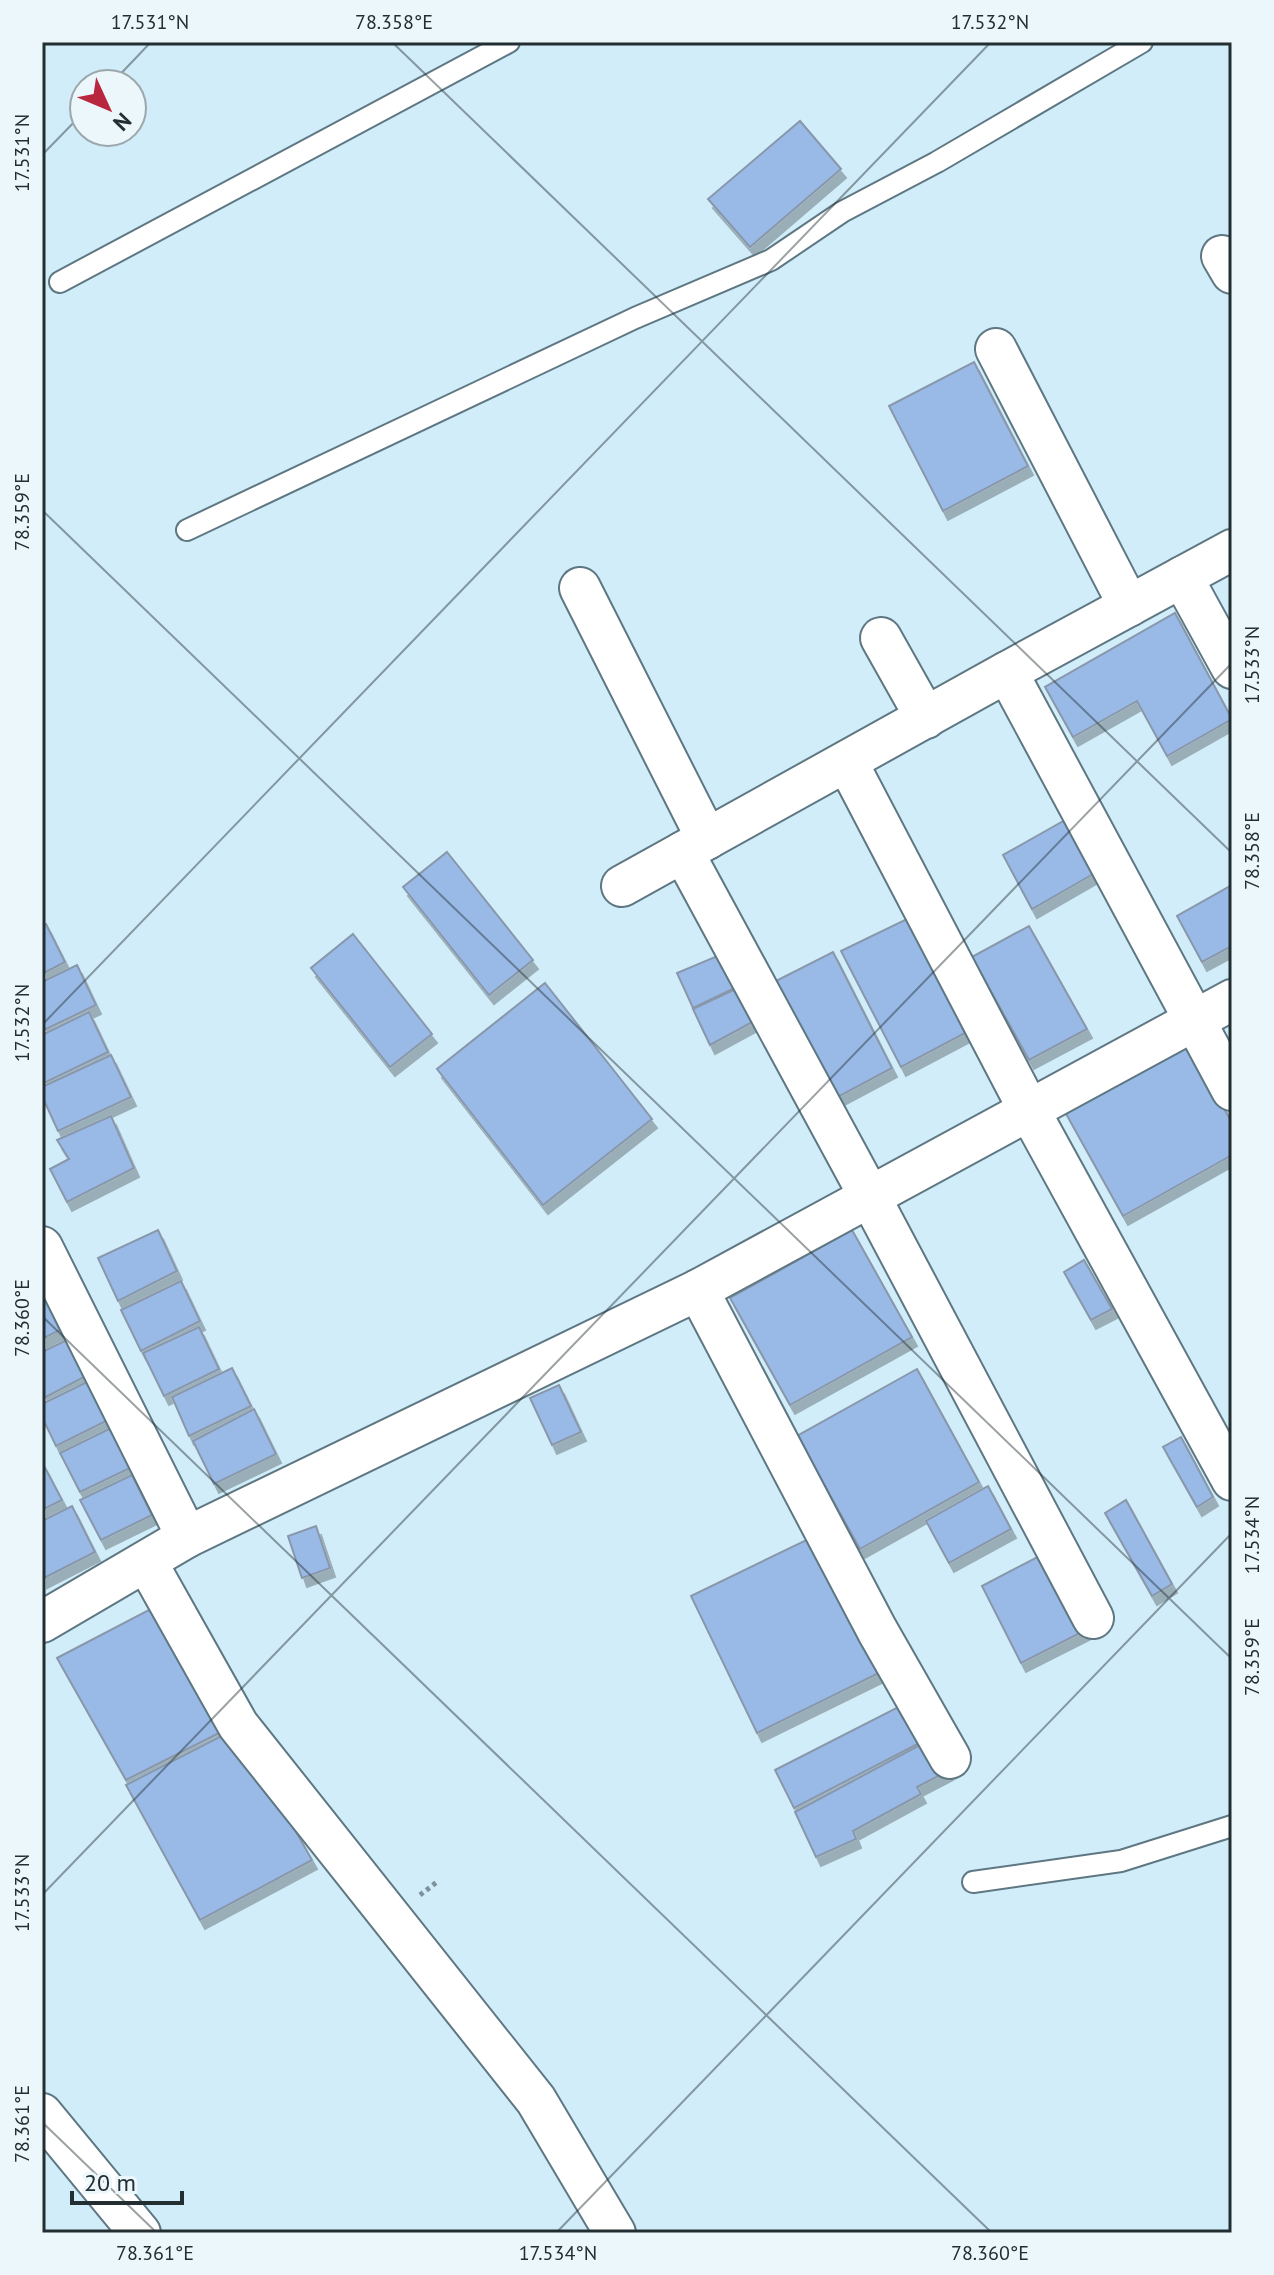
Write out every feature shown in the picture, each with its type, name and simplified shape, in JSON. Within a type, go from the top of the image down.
[{"type":"street","points":[[996,349],[1129,606]]},
{"type":"street","points":[[622,886],[1232,550]]},
{"type":"street","points":[[1182,577],[1232,668]]},
{"type":"street","points":[[580,588],[695,846],[870,1197],[1093,1618]]},
{"type":"street","points":[[881,638],[926,718]]},
{"type":"street","points":[[1007,672],[1232,1090]]},
{"type":"street","points":[[847,762],[1029,1110],[1232,1480]]},
{"type":"street","points":[[42,1622],[187,1537],[698,1290],[1232,1000]]},
{"type":"street","points":[[42,1247],[187,1537]]},
{"type":"street","points":[[698,1290],[877,1630],[950,1758]]},
{"type":"street","points":[[147,1563],[238,1725],[536,2100],[615,2233]]},
{"type":"street","points":[[42,2114],[140,2233]]},
{"type":"lane","points":[[60,282],[509,42]]},
{"type":"lane","points":[[187,530],[635,318],[771,260],[842,212],[937,162],[1142,42]]},
{"type":"lane","points":[[973,1882],[1121,1861],[1232,1826]]},
{"type":"building","points":[[800,121],[841,169],[750,247],[708,199]]},
{"type":"building","points":[[974,362],[1028,466],[943,511],[889,406]]},
{"type":"building","points":[[1175,613],[1232,719],[1167,756],[1137,701],[1073,737],[1045,687]]},
{"type":"building","points":[[1065,820],[1095,873],[1032,909],[1003,855]]},
{"type":"building","points":[[447,852],[533,960],[489,995],[403,887]]},
{"type":"building","points":[[1232,885],[1232,946],[1202,962],[1177,916]]},
{"type":"building","points":[[909,918],[965,1033],[901,1067],[841,951]]},
{"type":"building","points":[[46,924],[65,962],[42,974],[42,926]]},
{"type":"building","points":[[1029,926],[1087,1029],[1029,1060],[972,957]]},
{"type":"building","points":[[353,934],[432,1034],[390,1067],[311,968]]},
{"type":"building","points":[[727,952],[741,985],[693,1008],[677,973]]},
{"type":"building","points":[[833,952],[892,1068],[834,1099],[774,982]]},
{"type":"building","points":[[77,965],[96,1005],[42,1031],[42,982]]},
{"type":"building","points":[[545,983],[652,1119],[543,1205],[437,1069]]},
{"type":"building","points":[[742,986],[758,1019],[710,1045],[693,1009]]},
{"type":"building","points":[[89,1012],[108,1052],[42,1084],[42,1035]]},
{"type":"building","points":[[1188,1043],[1232,1123],[1232,1155],[1123,1216],[1065,1112]]},
{"type":"building","points":[[111,1055],[131,1097],[58,1131],[42,1096],[42,1087]]},
{"type":"building","points":[[111,1116],[134,1168],[67,1202],[50,1169],[69,1159],[57,1140]]},
{"type":"building","points":[[158,1230],[177,1271],[118,1301],[98,1258]]},
{"type":"building","points":[[852,1230],[912,1337],[790,1405],[730,1298]]},
{"type":"building","points":[[1084,1260],[1112,1309],[1091,1320],[1064,1272]]},
{"type":"building","points":[[181,1281],[200,1321],[141,1351],[121,1310]]},
{"type":"building","points":[[42,1292],[60,1330],[42,1339]]},
{"type":"building","points":[[199,1327],[219,1369],[164,1396],[143,1353]]},
{"type":"building","points":[[67,1340],[84,1377],[42,1399],[42,1352]]},
{"type":"building","points":[[232,1368],[251,1406],[189,1436],[172,1397]]},
{"type":"building","points":[[917,1369],[979,1482],[860,1549],[797,1436]]},
{"type":"building","points":[[87,1382],[106,1421],[56,1446],[42,1417],[42,1404]]},
{"type":"building","points":[[559,1385],[581,1432],[552,1445],[530,1398]]},
{"type":"building","points":[[254,1409],[276,1454],[214,1484],[193,1441]]},
{"type":"building","points":[[111,1428],[130,1468],[80,1492],[60,1453]]},
{"type":"building","points":[[1181,1437],[1213,1497],[1197,1507],[1163,1447]]},
{"type":"building","points":[[42,1462],[62,1500],[42,1510]]},
{"type":"building","points":[[132,1475],[152,1515],[101,1540],[80,1500]]},
{"type":"building","points":[[988,1486],[1011,1529],[949,1563],[926,1521]]},
{"type":"building","points":[[1126,1500],[1172,1584],[1152,1596],[1105,1513]]},
{"type":"building","points":[[72,1506],[95,1552],[42,1579],[42,1521]]},
{"type":"building","points":[[316,1526],[330,1568],[302,1578],[288,1536]]},
{"type":"building","points":[[823,1532],[889,1668],[757,1733],[691,1596]]},
{"type":"building","points":[[1047,1552],[1086,1630],[1021,1663],[982,1586]]},
{"type":"building","points":[[166,1601],[233,1726],[126,1780],[57,1658]]},
{"type":"building","points":[[914,1699],[931,1737],[794,1808],[775,1770]]},
{"type":"building","points":[[237,1728],[312,1860],[200,1920],[126,1785]]},
{"type":"building","points":[[933,1738],[948,1771],[917,1787],[921,1794],[853,1831],[856,1839],[816,1857],[795,1812]]}]
